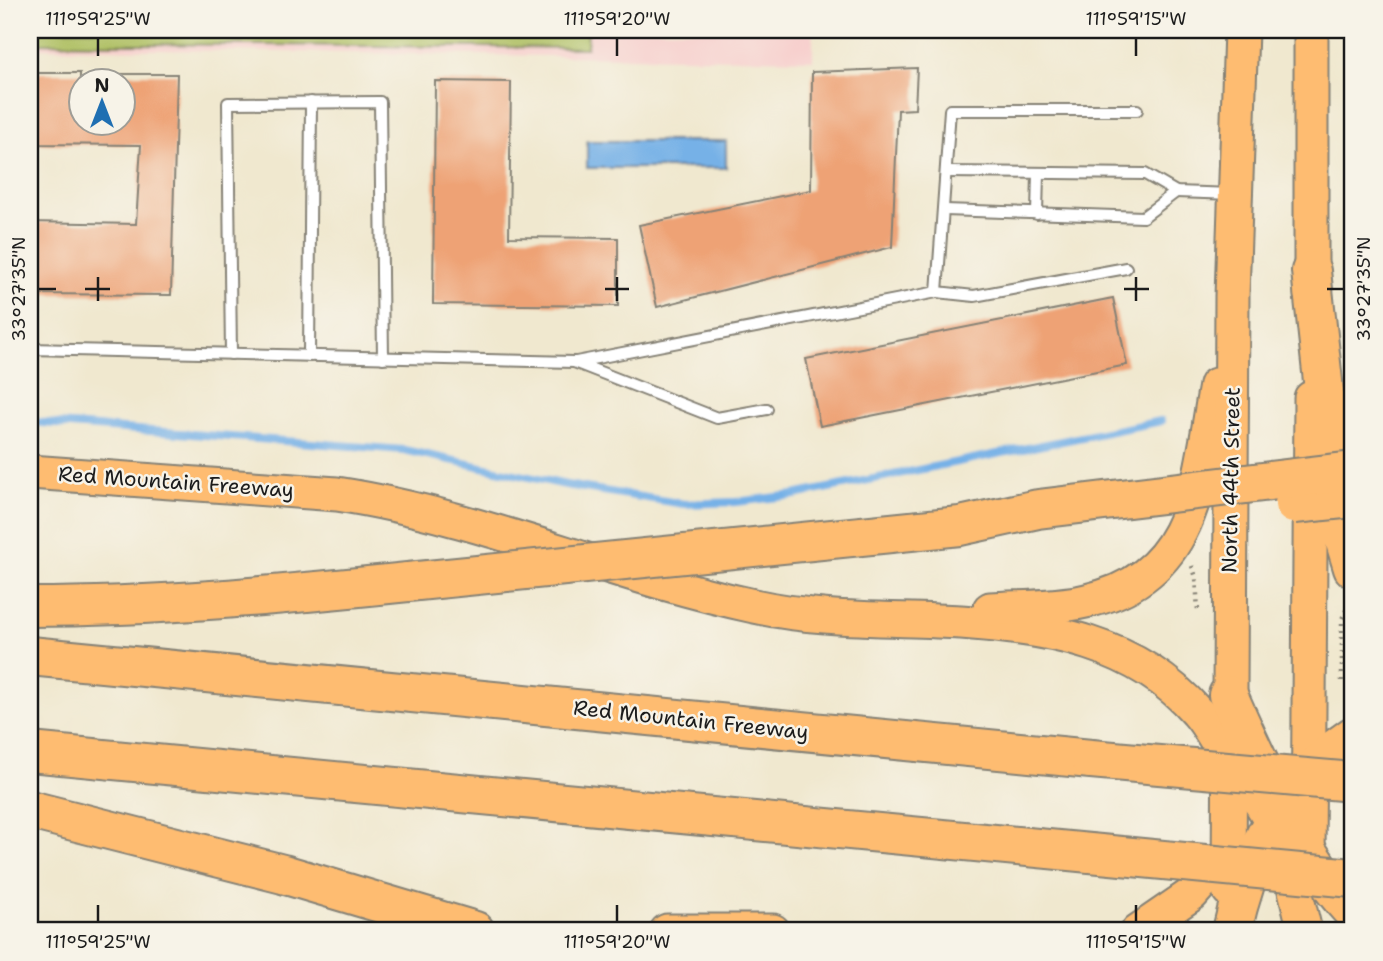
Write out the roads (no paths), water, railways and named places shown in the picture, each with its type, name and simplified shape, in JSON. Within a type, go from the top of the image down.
[{"type":"highway","points":[[1311,271],[1338,519],[1353,568]]},
{"type":"highway","points":[[30,607],[159,603],[408,582],[960,526],[1038,509],[1353,471]]},
{"type":"highway","points":[[960,526],[1045,528],[1353,498]]},
{"type":"highway","name":"Red Mountain Freeway","points":[[30,656],[1091,760],[1353,782]]},
{"type":"highway","points":[[1228,695],[1272,808],[1353,912]]},
{"type":"highway","points":[[1231,931],[1253,858],[1272,808],[1353,736]]},
{"type":"highway","points":[[30,752],[1353,878]]},
{"type":"highway","points":[[30,810],[283,874],[475,931]]},
{"type":"main road","name":"North 44th Street","points":[[1231,931],[1228,695],[1232,296],[1241,30]]},
{"type":"main road","points":[[1307,931],[1311,30]]},
{"type":"main road","points":[[851,618],[1067,604],[1120,591],[1149,573],[1182,532],[1193,503],[1232,296]]},
{"type":"main road","name":"Red Mountain Freeway","points":[[30,472],[324,493],[383,501],[432,512],[710,596],[758,607],[851,618]]},
{"type":"main road","points":[[851,618],[1032,629],[1106,648],[1146,669],[1197,712],[1230,760],[1272,808],[1307,931]]},
{"type":"main road","points":[[1138,931],[1192,894],[1272,808],[1309,688]]},
{"type":"main road","points":[[667,931],[771,931]]},
{"type":"lane","points":[[309,356],[311,102]]},
{"type":"lane","points":[[231,354],[229,103],[380,102],[383,358]]},
{"type":"lane","points":[[937,292],[950,110],[1137,110]]},
{"type":"lane","points":[[946,172],[1145,174],[1176,192],[1236,194]]},
{"type":"lane","points":[[1037,214],[1038,173]]},
{"type":"lane","points":[[944,210],[1143,217],[1176,192]]},
{"type":"lane","points":[[30,349],[574,362],[937,292],[974,296],[1126,268]]},
{"type":"lane","points":[[574,362],[717,418],[767,409]]},
{"type":"water","points":[[587,141],[726,141],[726,168],[587,168]]},
{"type":"waterway","points":[[30,422],[404,450],[566,485],[684,504],[736,502],[794,495],[1161,421]]}]
